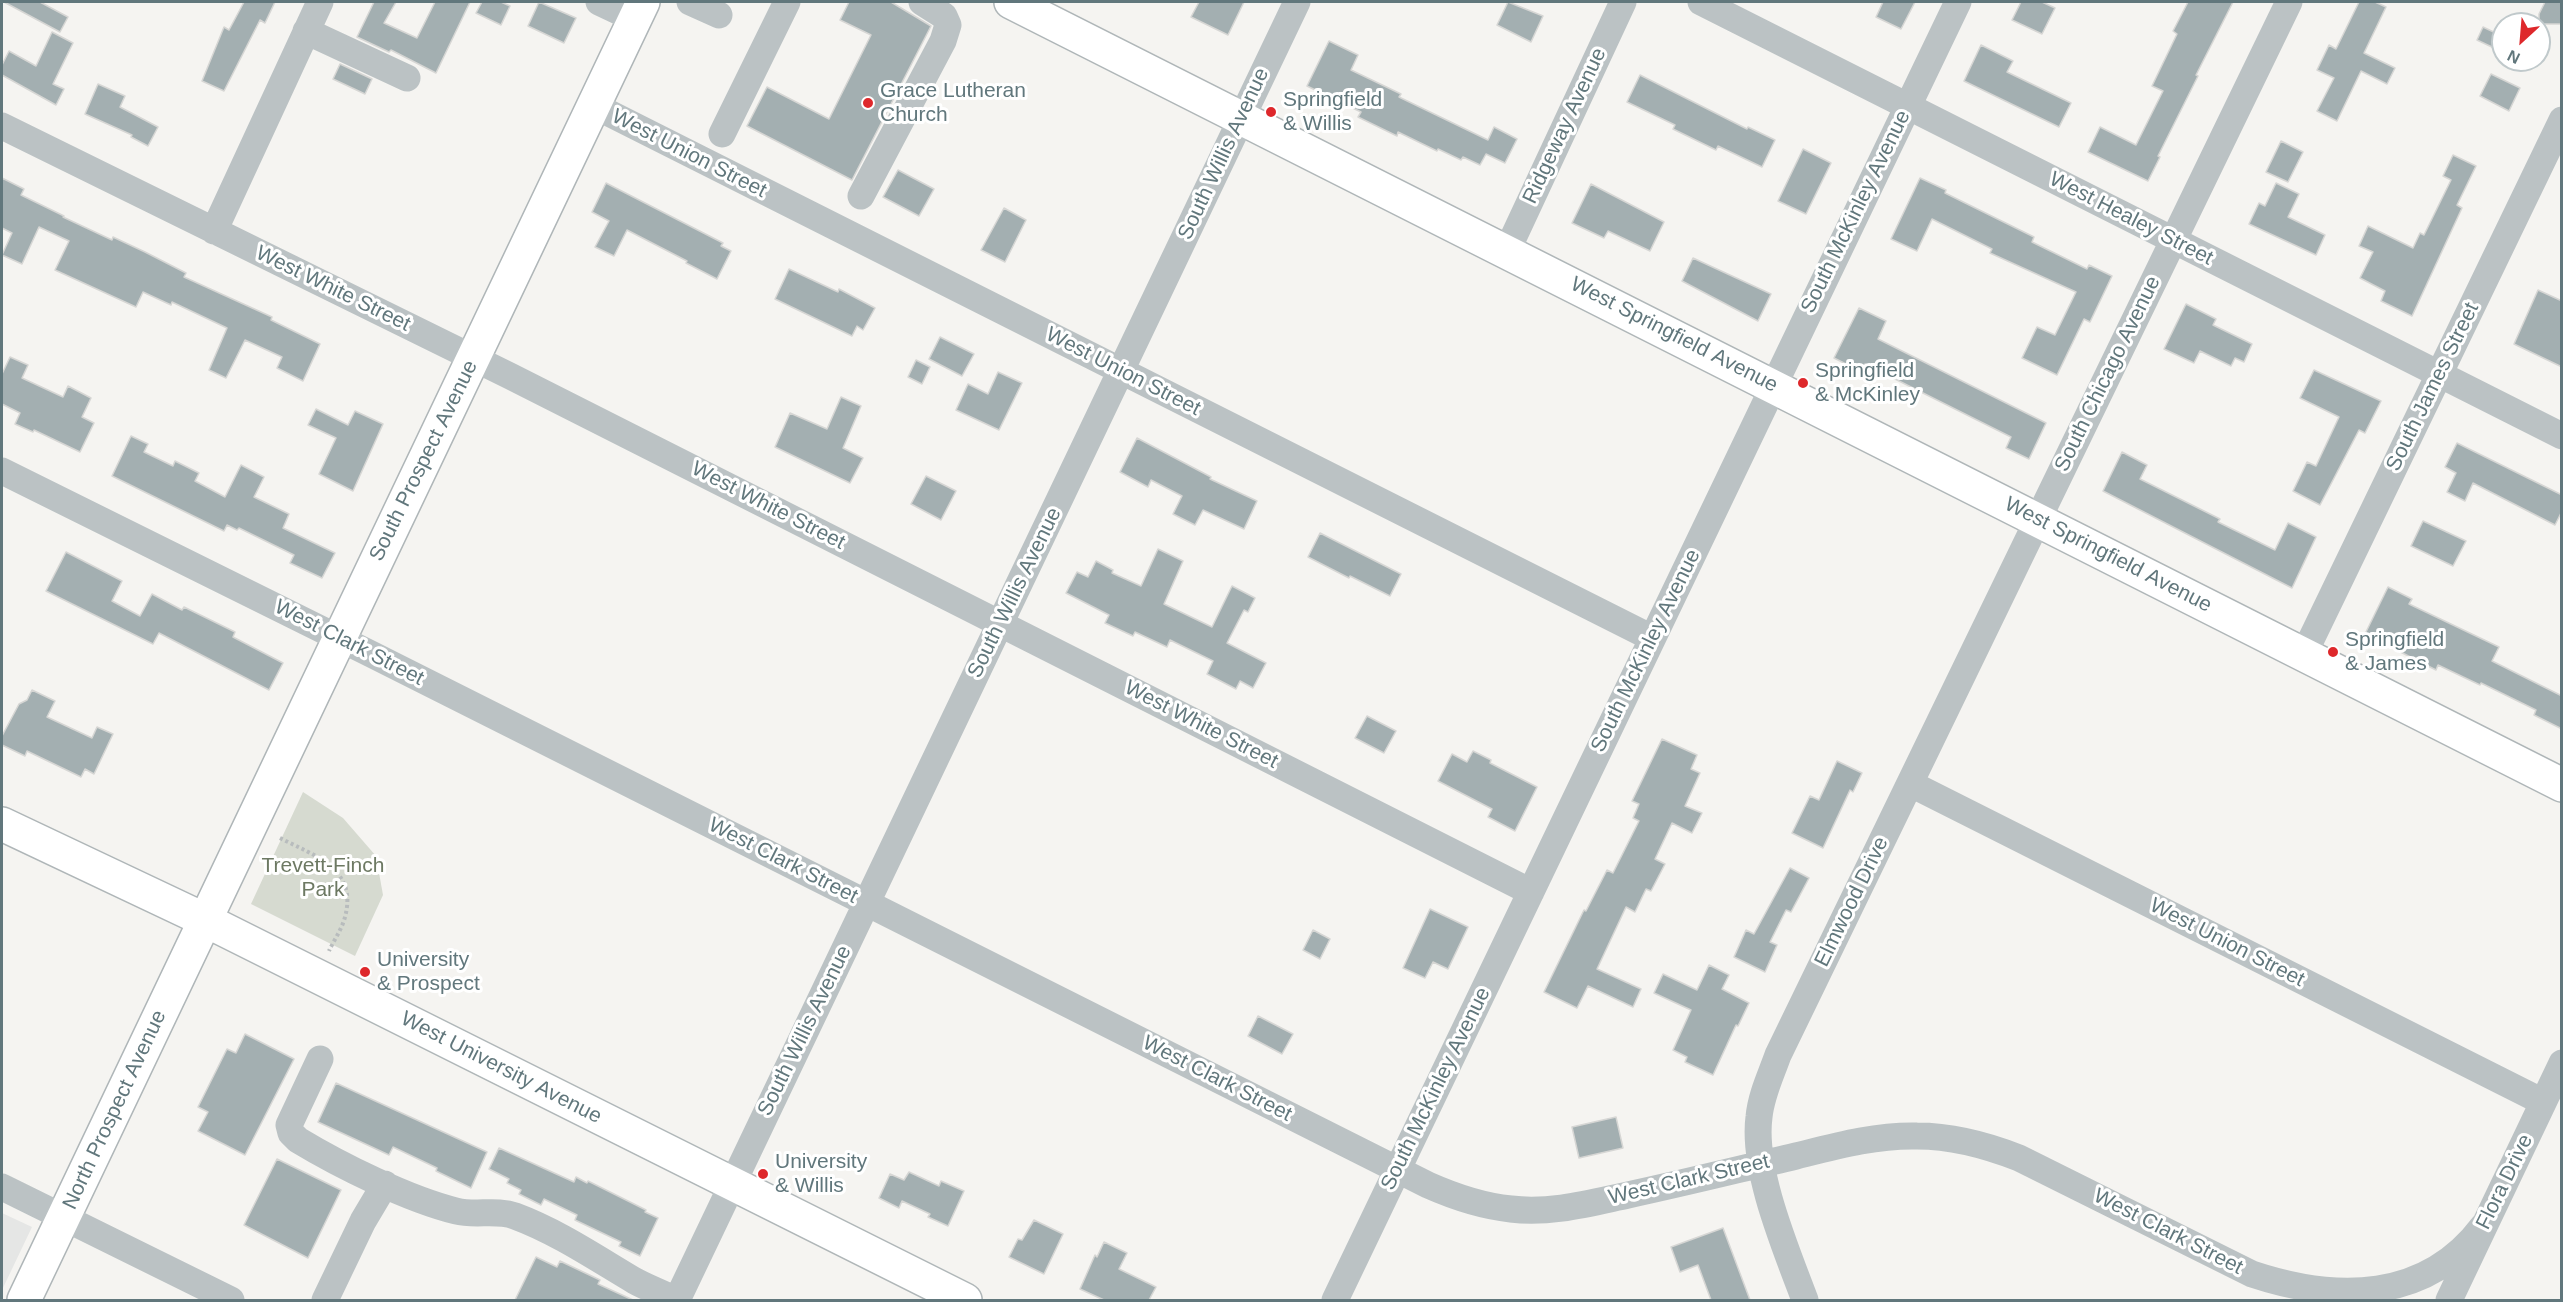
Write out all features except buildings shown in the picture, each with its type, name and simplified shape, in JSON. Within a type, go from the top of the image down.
[{"type":"main road","name":"West Springfield Avenue","points":[[1011,2],[2562,785]]},
{"type":"main road","name":"South Prospect Avenue","points":[[205,920],[639,10]]},
{"type":"main road","name":"West University Avenue","points":[[2,824],[205,920],[965,1300]]},
{"type":"main road","name":"North Prospect Avenue","points":[[24,1300],[205,920]]},
{"type":"street","points":[[214,231],[320,2]]},
{"type":"street","points":[[599,2],[639,10]]},
{"type":"street","points":[[690,2],[718,15]]},
{"type":"street","points":[[722,134],[787,2]]},
{"type":"street","points":[[861,196],[943,41],[948,25],[944,16],[922,2]]},
{"type":"street","name":"South Willis Avenue","points":[[676,1300],[1297,2]]},
{"type":"street","name":"Ridgeway Avenue","points":[[1507,251],[1623,2]]},
{"type":"street","name":"West Healey Street","points":[[1701,2],[2562,436]]},
{"type":"street","name":"South McKinley Avenue","points":[[1335,1300],[1958,2]]},
{"type":"street","name":"South Chicago Avenue","points":[[2037,519],[2289,2]]},
{"type":"street","points":[[306,31],[407,78]]},
{"type":"street","name":"West Union Street","points":[[595,106],[1652,638]]},
{"type":"street","name":"South James Street","points":[[2304,654],[2562,120]]},
{"type":"street","name":"West White Street","points":[[2,126],[473,358],[1531,892]]},
{"type":"street","name":"West Clark Street","points":[[2,471],[340,638],[1398,1170],[1441,1191],[1476,1203],[1512,1209],[1540,1210],[1575,1206],[1878,1137],[1917,1136],[1972,1143],[2019,1158],[2252,1274],[2282,1286],[2312,1293],[2336,1295],[2382,1291],[2430,1276],[2460,1255],[2483,1226]]},
{"type":"street","name":"Elmwood Drive","points":[[1805,1300],[1761,1164],[1757,1137],[1759,1114],[1766,1086],[1794,1023],[2037,519]]},
{"type":"street","name":"West Union Street","points":[[1911,784],[2543,1102]]},
{"type":"street","points":[[320,1059],[289,1125],[291,1133],[298,1140],[385,1184],[444,1208],[463,1213],[498,1212],[513,1215],[550,1231],[604,1260],[636,1281],[676,1300]]},
{"type":"street","name":"Flora Drive","points":[[2449,1300],[2562,1063]]},
{"type":"street","points":[[325,1300],[363,1221],[385,1184]]},
{"type":"street","points":[[2,1187],[231,1300]]},
{"type":"path","points":[[279,838],[328,865],[344,880],[349,897],[345,919],[328,951]]},
{"type":"shaded area","points":[[2,1213],[32,1227],[2,1290]]},
{"type":"green space","name":"Trevett-Finch Park","points":[[303,792],[343,818],[376,856],[383,895],[355,956],[251,904]]},
{"type":"place","name":"Grace Lutheran Church","points":[[868,103]]},
{"type":"place","name":"Springfield & Willis","points":[[1271,112]]},
{"type":"place","name":"Springfield & McKinley","points":[[1803,383]]},
{"type":"place","name":"Springfield & James","points":[[2333,652]]},
{"type":"place","name":"University & Prospect","points":[[365,972]]},
{"type":"place","name":"University & Willis","points":[[763,1174]]}]
